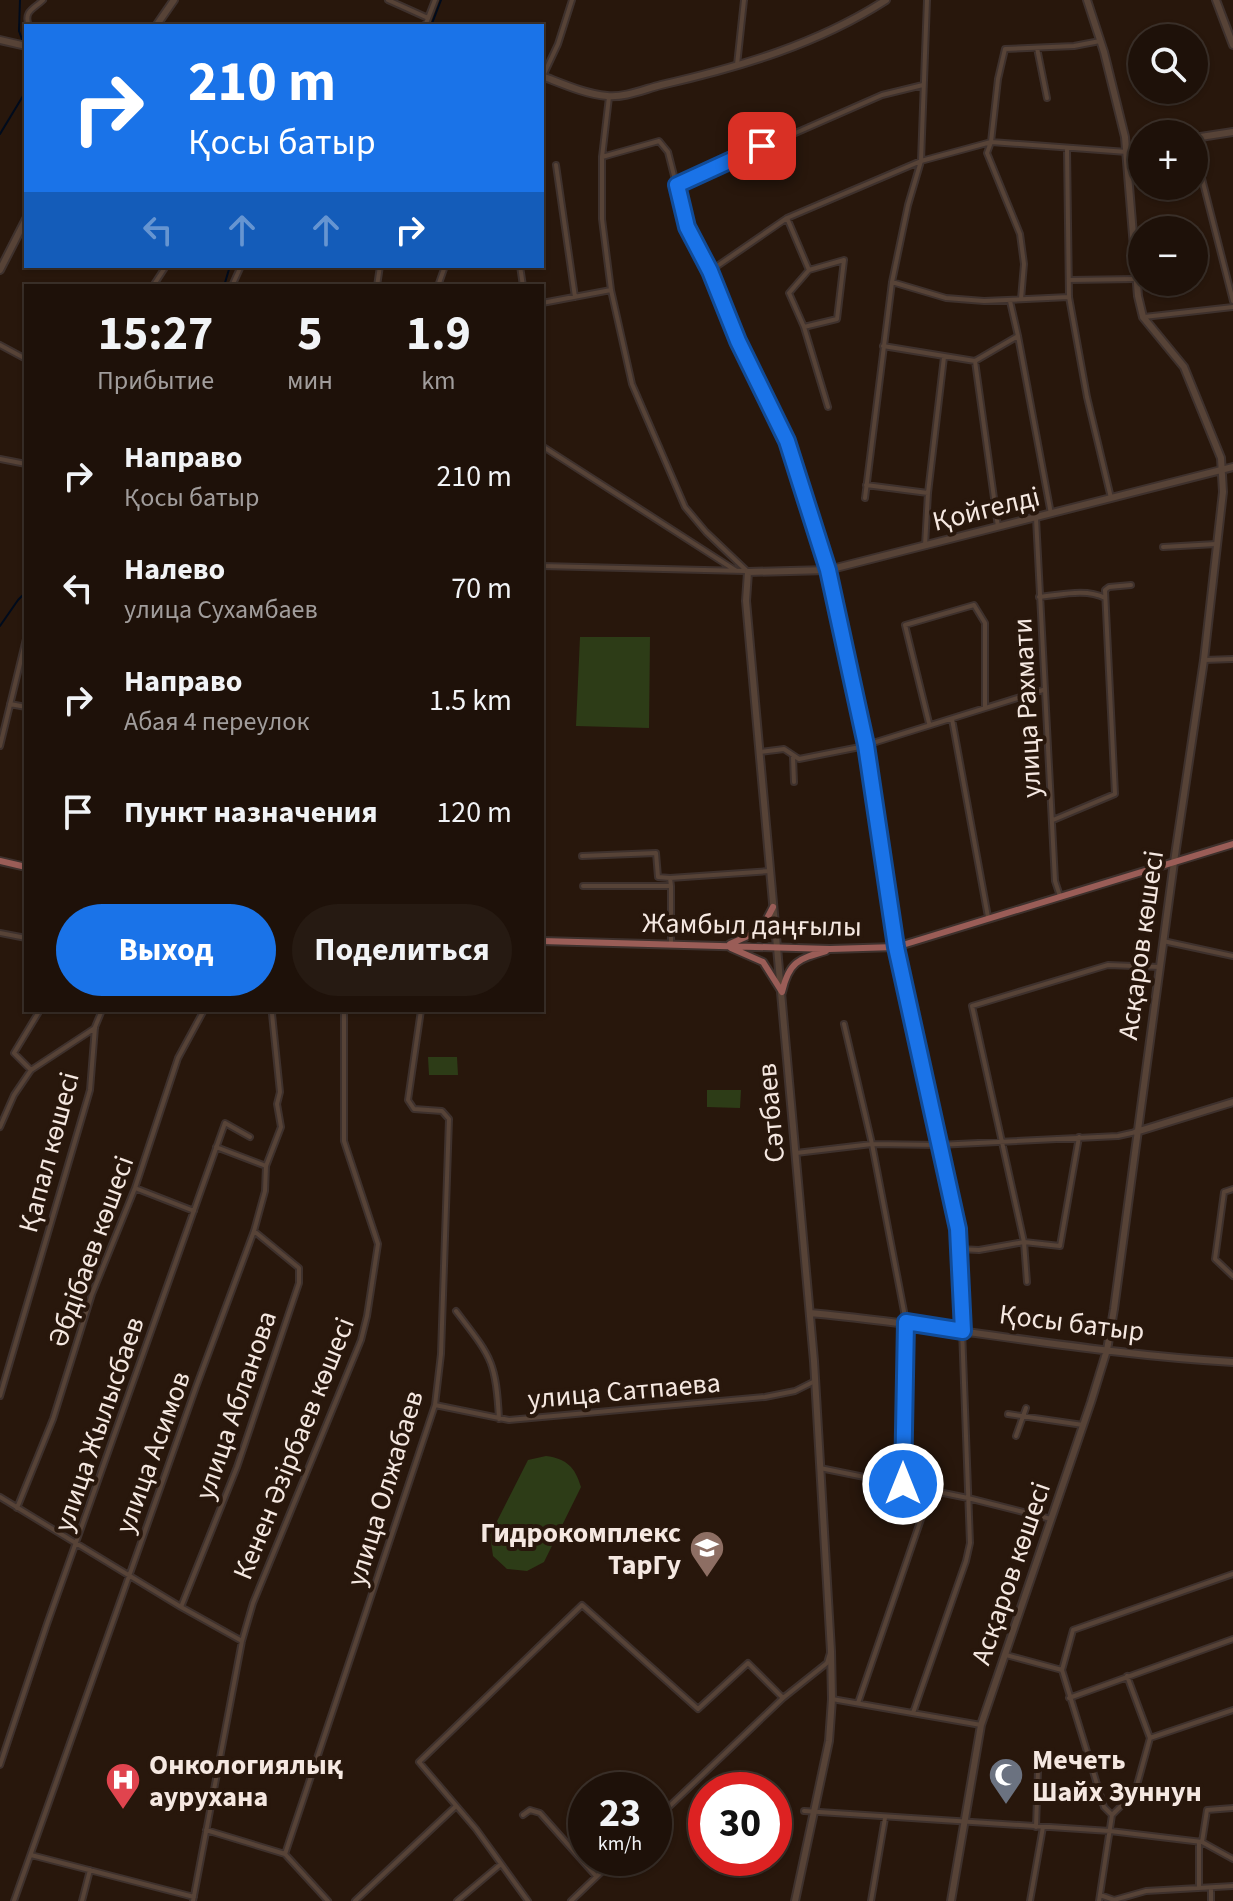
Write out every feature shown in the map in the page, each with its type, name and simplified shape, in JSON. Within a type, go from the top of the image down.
[{"type":"main road","name":"Жамбыл даңғылы","points":[[544,941],[830,949],[896,947],[1233,844]]},
{"type":"main road","points":[[0,861],[24,867]]},
{"type":"main road","points":[[725,946],[761,930],[773,907]]},
{"type":"main road","points":[[725,946],[763,962],[782,992]]},
{"type":"main road","points":[[782,992],[791,965],[801,958],[830,949]]},
{"type":"street","points":[[29,24],[27,15],[43,0]]},
{"type":"street","points":[[157,24],[174,0]]},
{"type":"street","points":[[388,0],[428,18]]},
{"type":"street","points":[[426,24],[435,0]]},
{"type":"street","points":[[544,73],[558,44],[572,0]]},
{"type":"street","points":[[737,65],[744,0]]},
{"type":"street","points":[[544,78],[609,97],[737,65],[810,42],[851,23],[886,0]]},
{"type":"street","points":[[865,498],[892,282],[921,161],[927,0]]},
{"type":"street","name":"Асқаров көшесі","points":[[1087,0],[1127,152],[1132,216]]},
{"type":"street","points":[[1216,0],[1233,45]]},
{"type":"street","points":[[0,40],[24,46]]},
{"type":"street","points":[[1021,299],[1024,264],[1020,234],[987,153],[1005,49],[1074,46],[1100,41]]},
{"type":"street","points":[[1037,48],[1047,98]]},
{"type":"street","points":[[677,185],[882,95],[923,85]]},
{"type":"street","points":[[609,97],[602,157],[602,219],[611,290],[632,384],[685,507],[748,572]]},
{"type":"street","points":[[1208,136],[1233,132]]},
{"type":"street","points":[[602,157],[659,141],[668,152],[687,227],[787,441],[828,570],[866,745],[896,947],[958,1229],[963,1331],[971,1531],[968,1552],[913,1713]]},
{"type":"street","points":[[710,271],[787,218],[921,161],[991,142],[1127,152]]},
{"type":"street","points":[[1067,148],[1069,297],[1087,397],[1111,498]]},
{"type":"street","points":[[556,165],[575,297]]},
{"type":"street","points":[[1143,317],[1233,304],[1207,200]]},
{"type":"street","points":[[787,218],[809,270]]},
{"type":"street","points":[[0,270],[24,223]]},
{"type":"street","points":[[804,327],[837,319],[844,260],[809,270],[789,293],[804,327],[828,407]]},
{"type":"street","points":[[1069,280],[1128,279]]},
{"type":"street","points":[[892,282],[946,298],[1010,301],[1069,297]]},
{"type":"street","points":[[544,303],[611,290]]},
{"type":"street","name":"Асқаров көшесі","points":[[951,1901],[981,1725],[1107,1350],[1204,660],[1223,492],[1221,458],[1184,367],[1143,317],[1139,296]]},
{"type":"street","points":[[1010,301],[1051,514]]},
{"type":"street","points":[[883,346],[975,361],[1018,336]]},
{"type":"street","points":[[0,345],[24,358]]},
{"type":"street","points":[[925,546],[944,357]]},
{"type":"street","points":[[975,361],[998,527]]},
{"type":"street","points":[[544,447],[735,570]]},
{"type":"street","points":[[0,459],[24,464]]},
{"type":"street","name":"Қойгелді","points":[[748,572],[828,570],[1233,467]]},
{"type":"street","points":[[866,485],[928,493]]},
{"type":"street","name":"улица Рахмати","points":[[1036,518],[1055,881],[1060,896]]},
{"type":"street","points":[[1163,547],[1217,544]]},
{"type":"street","points":[[544,566],[748,572]]},
{"type":"street","name":"Сәтбаев","points":[[748,572],[746,601],[810,1313],[831,1651],[829,1741],[795,1901]]},
{"type":"street","points":[[1053,820],[1116,792],[1105,598],[1106,588],[1131,585]]},
{"type":"street","points":[[1039,597],[1080,593],[1098,594],[1105,598]]},
{"type":"street","points":[[929,724],[905,625],[974,605],[985,623],[985,707]]},
{"type":"street","points":[[0,746],[24,647]]},
{"type":"street","points":[[1204,660],[1233,659]]},
{"type":"street","points":[[760,752],[784,749],[793,757],[812,757],[866,745],[1043,690]]},
{"type":"street","points":[[10,704],[24,707]]},
{"type":"street","points":[[952,719],[988,917]]},
{"type":"street","points":[[793,757],[794,782]]},
{"type":"street","points":[[582,856],[652,851],[656,853],[658,877],[670,878],[770,871]]},
{"type":"street","points":[[670,878],[671,945]]},
{"type":"street","points":[[583,886],[671,886]]},
{"type":"street","points":[[0,933],[24,938]]},
{"type":"street","points":[[1163,941],[1233,956]]},
{"type":"street","points":[[1027,1282],[1024,1242],[972,1006],[1108,965],[1160,967]]},
{"type":"street","points":[[31,1070],[14,1053],[39,1012]]},
{"type":"street","name":"Қапал көшесі","points":[[0,1396],[90,1090],[95,1027],[101,1012]]},
{"type":"street","name":"Әбдібаев көшесі","points":[[17,1508],[53,1419],[92,1294],[135,1188],[178,1058],[203,1012]]},
{"type":"street","name":"улица Асимов","points":[[14,1901],[254,1231],[265,1191],[266,1166],[281,1127],[273,1012]]},
{"type":"street","name":"Кенен Әзірбаев көшесі","points":[[193,1899],[242,1641],[253,1603],[361,1340],[367,1316],[378,1244],[344,1141],[344,1012]]},
{"type":"street","name":"улица Олжабаев","points":[[285,1854],[435,1405],[441,1354],[449,1119],[442,1111],[414,1109],[408,1100],[421,1012]]},
{"type":"street","points":[[844,1024],[872,1144],[906,1322],[903,1484]]},
{"type":"street","points":[[0,1127],[14,1095],[31,1070],[95,1027]]},
{"type":"street","points":[[796,1153],[872,1144],[938,1145],[1136,1132],[1233,1102]]},
{"type":"street","points":[[250,1137],[225,1123],[216,1147],[266,1166]]},
{"type":"street","points":[[959,1249],[979,1250],[1024,1242],[1060,1246],[1079,1137]]},
{"type":"street","name":"улица Жылысбаев","points":[[0,1765],[216,1147]]},
{"type":"street","points":[[135,1188],[194,1211]]},
{"type":"street","points":[[1233,1189],[1224,1192],[1215,1259],[1233,1276]]},
{"type":"street","name":"улица Абланова","points":[[181,1607],[237,1467],[299,1283],[299,1268],[254,1231]]},
{"type":"street","points":[[456,1311],[488,1353],[496,1372],[499,1419]]},
{"type":"street","name":"Қосы батыр","points":[[810,1313],[906,1322],[1107,1350],[1233,1362]]},
{"type":"street","name":"улица Сатпаева","points":[[435,1405],[509,1420],[765,1397],[795,1391],[815,1381]]},
{"type":"street","points":[[1016,1436],[1026,1408]]},
{"type":"street","points":[[1008,1414],[1083,1425]]},
{"type":"street","points":[[820,1468],[968,1498],[1051,1519]]},
{"type":"street","points":[[858,1703],[931,1490]]},
{"type":"street","points":[[0,1497],[242,1641]]},
{"type":"street","points":[[1112,1815],[1104,1807],[1062,1670],[1073,1630],[1233,1574]]},
{"type":"street","points":[[528,1901],[502,1863],[419,1762],[582,1605],[698,1709],[748,1663],[783,1698]]},
{"type":"street","points":[[1069,1698],[1233,1639]]},
{"type":"street","points":[[672,1804],[783,1698],[827,1663],[831,1651]]},
{"type":"street","points":[[1006,1655],[1062,1670]]},
{"type":"street","points":[[1127,1676],[1150,1738],[1137,1785],[1112,1815],[1099,1898],[1121,1900],[1146,1891],[1233,1886]]},
{"type":"street","points":[[832,1699],[981,1725]]},
{"type":"street","points":[[1150,1738],[1233,1710]]},
{"type":"street","points":[[1036,1827],[1038,1770]]},
{"type":"street","points":[[355,1901],[455,1807]]},
{"type":"street","points":[[1199,1888],[1200,1842],[1207,1810],[1233,1808]]},
{"type":"street","points":[[523,1815],[530,1810],[540,1813],[568,1844]]},
{"type":"street","points":[[804,1811],[1110,1831],[1200,1842],[1233,1859]]},
{"type":"street","points":[[871,1901],[885,1818]]},
{"type":"street","points":[[1030,1901],[1043,1827]]},
{"type":"street","points":[[206,1830],[285,1854],[328,1901]]},
{"type":"street","points":[[31,1855],[193,1899]]},
{"type":"street","points":[[457,1901],[502,1863]]},
{"type":"street","points":[[82,1901],[90,1870]]},
{"type":"street","points":[[571,1901],[596,1876]]},
{"type":"street","points":[[1211,1888],[1211,1901]]},
{"type":"green space","points":[[580,637],[650,637],[649,728],[576,726]]},
{"type":"green space","points":[[428,1057],[457,1057],[458,1075],[429,1075]]},
{"type":"green space","points":[[707,1090],[741,1090],[740,1108],[707,1107]]},
{"type":"green space","points":[[546,1456],[569,1465],[581,1487],[544,1562],[527,1571],[507,1569],[493,1556],[490,1535],[528,1460]]},
{"type":"waterway","points":[[20,0],[19,31],[23,42]]},
{"type":"waterway","points":[[432,24],[441,0]]},
{"type":"waterway","points":[[0,134],[24,94]]},
{"type":"waterway","points":[[225,284],[229,268]]},
{"type":"waterway","points":[[0,626],[24,594]]},
{"type":"place","name":"Гидрокомплекс ТарГу","points":[[707,1579]]},
{"type":"place","name":"Мечеть Шайх Зуннун","points":[[1006,1806]]},
{"type":"place","name":"Онкологиялық аурухана","points":[[123,1811]]},
{"type":"route","points":[[762,146],[677,185],[687,227],[787,441],[828,570],[866,745],[896,947],[958,1229],[963,1331],[906,1322],[903,1484]]}]
